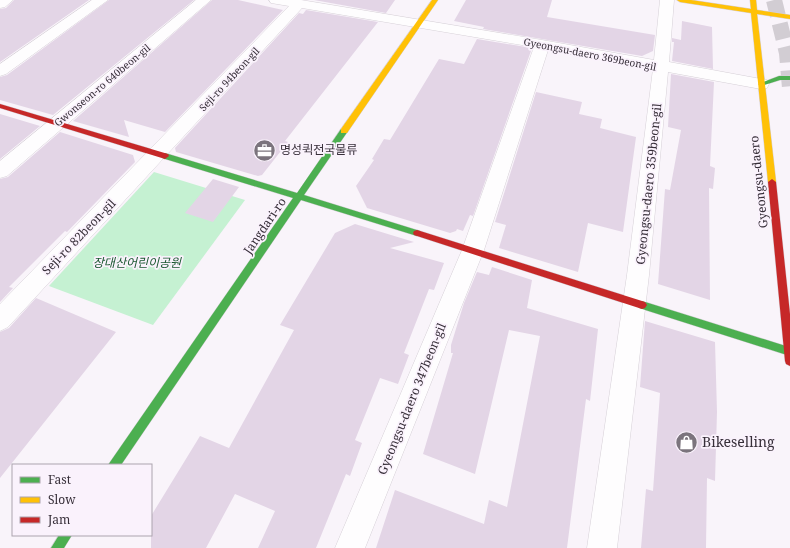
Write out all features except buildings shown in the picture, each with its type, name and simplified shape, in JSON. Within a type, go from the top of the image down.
[{"type":"street","points":[[0,4],[6,0]]},
{"type":"street","points":[[0,71],[101,0]]},
{"type":"street","name":"Gwonseon-ro 640beon-gil","points":[[0,171],[56,122],[204,0]]},
{"type":"street","name":"Gyeongsu-daero 369beon-gil","points":[[276,0],[418,25],[542,44],[761,84]]},
{"type":"street","name":"Jangdari-ro","points":[[115,464],[435,0]]},
{"type":"street","name":"Gyeongsu-daero 359beon-gil","points":[[636,301],[662,67],[667,0]]},
{"type":"street","points":[[680,0],[790,17]]},
{"type":"street","name":"Gyeongsu-daero","points":[[753,0],[790,361]]},
{"type":"street","name":"Seji-ro 94beon-gil","points":[[158,154],[299,4]]},
{"type":"street","points":[[473,250],[542,44]]},
{"type":"street","points":[[761,84],[779,78],[790,78]]},
{"type":"street","points":[[0,106],[56,122],[298,198],[473,250],[636,301],[789,352]]},
{"type":"street","name":"Seji-ro 82beon-gil","points":[[0,320],[158,154]]},
{"type":"street","name":"Gyeongsu-daero 347beon-gil","points":[[350,548],[473,250]]},
{"type":"street","points":[[602,548],[636,301]]},
{"type":"street","points":[[57,548],[65,536]]},
{"type":"green space","name":"장대산어린이공원","points":[[154,172],[245,200],[153,325],[49,286]]},
{"type":"tunnel","points":[[774,0],[787,53],[790,88]]},
{"type":"traffic: fast","points":[[761,84],[779,78],[790,78]]},
{"type":"traffic: fast","points":[[115,464],[344,131]]},
{"type":"traffic: fast","points":[[165,156],[417,233]]},
{"type":"traffic: fast","points":[[642,305],[789,352]]},
{"type":"traffic: fast","points":[[57,548],[65,536]]},
{"type":"traffic: slow","points":[[344,131],[435,0]]},
{"type":"traffic: slow","points":[[680,0],[790,17]]},
{"type":"traffic: slow","points":[[753,0],[772,182]]},
{"type":"traffic: jam","points":[[0,106],[165,156]]},
{"type":"traffic: jam","points":[[772,182],[790,361]]},
{"type":"traffic: jam","points":[[417,233],[642,305]]},
{"type":"place","name":"명성퀵전국물류","points":[[265,150]]},
{"type":"place","name":"Bikeselling","points":[[686,442]]}]
